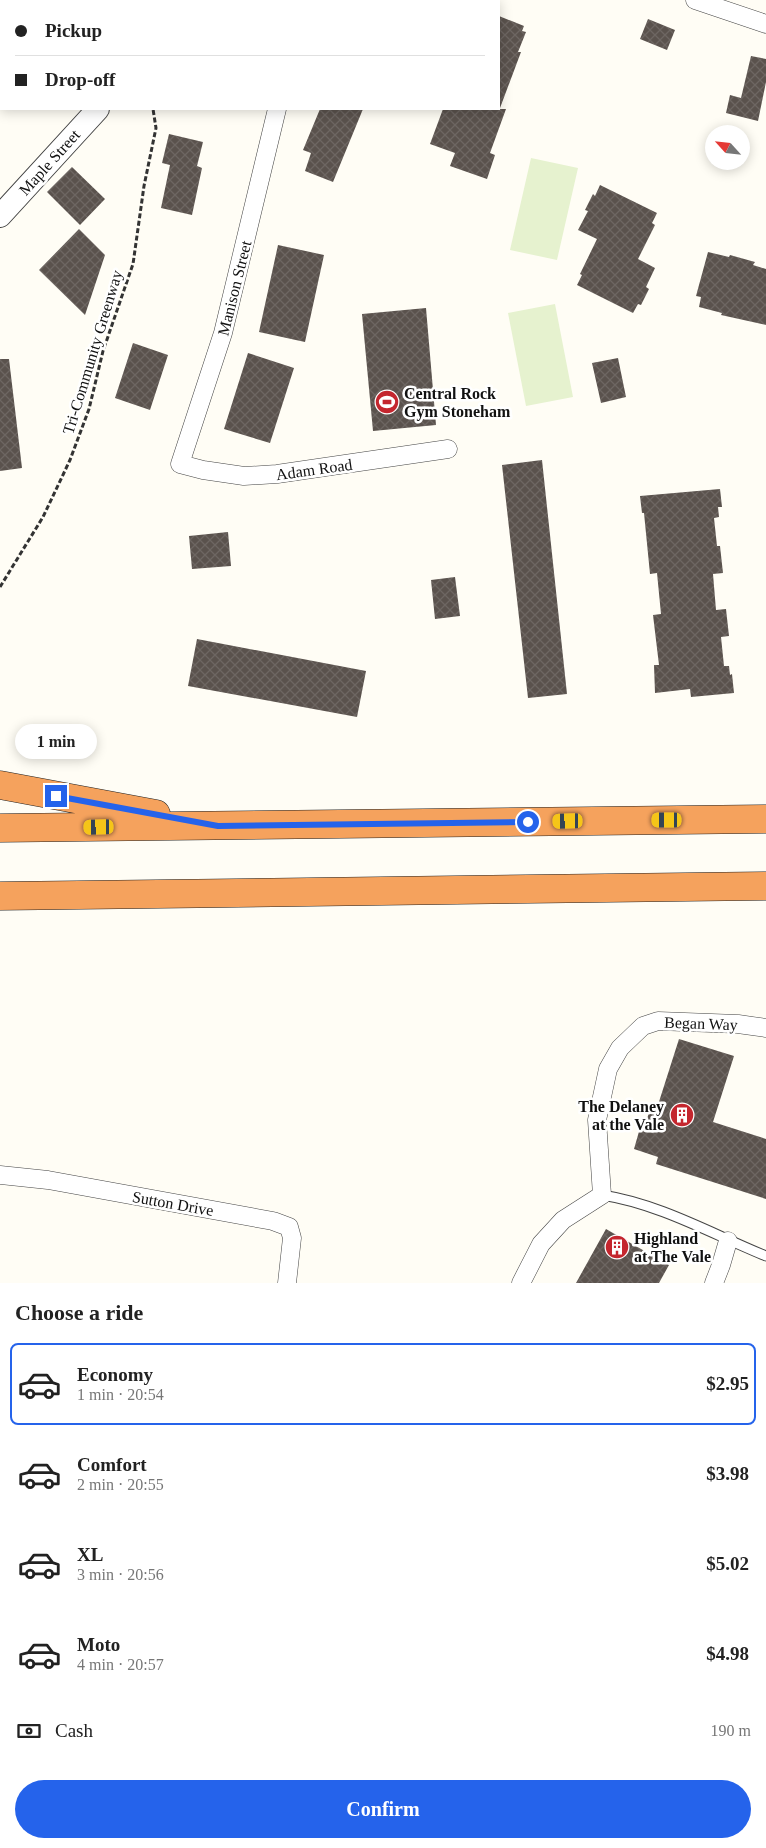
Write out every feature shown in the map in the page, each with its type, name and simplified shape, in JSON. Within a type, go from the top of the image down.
[{"type":"highway","points":[[0,785],[218,826]]},
{"type":"highway","points":[[0,828],[766,819]]},
{"type":"highway","points":[[0,896],[766,886]]},
{"type":"highway","points":[[0,912],[89,894]]},
{"type":"street","points":[[695,0],[766,24]]},
{"type":"street","name":"Maple Street","points":[[0,216],[97,110]]},
{"type":"street","name":"Manison Street","points":[[180,464],[224,333],[276,110]]},
{"type":"street","name":"Adam Road","points":[[180,464],[203,470],[244,476],[277,474],[448,449]]},
{"type":"street","name":"Began Way","points":[[602,1195],[597,1120],[608,1069],[620,1048],[642,1026],[658,1021],[738,1024],[766,1028]]},
{"type":"street","name":"Sutton Drive","points":[[0,1175],[48,1180],[273,1221],[289,1227],[292,1238],[287,1283]]},
{"type":"street","points":[[521,1283],[541,1244],[562,1220],[602,1195]]},
{"type":"street","points":[[714,1283],[722,1265],[728,1241]]},
{"type":"lane","points":[[602,1195],[621,1198],[692,1223],[728,1241],[766,1256]]},
{"type":"path","name":"Tri-Community Greenway","points":[[0,587],[43,517],[70,460],[89,408],[103,351],[133,264],[144,186],[156,128],[153,110]]},
{"type":"green space","points":[[531,158],[578,168],[557,260],[510,250]]},
{"type":"green space","points":[[555,304],[573,397],[526,406],[508,313]]},
{"type":"building","points":[[500,16],[524,26],[522,31],[526,32],[518,52],[521,52],[500,108]]},
{"type":"building","points":[[648,19],[675,30],[667,50],[640,39]]},
{"type":"building","points":[[751,56],[766,59],[766,82],[758,121],[726,113],[730,95],[741,98]]},
{"type":"building","points":[[506,109],[490,153],[495,155],[487,179],[450,166],[455,153],[430,144],[443,110]]},
{"type":"building","points":[[320,110],[363,110],[333,182],[305,171],[311,153],[303,150]]},
{"type":"building","points":[[169,134],[203,142],[197,166],[202,168],[192,215],[161,208],[170,165],[162,163]]},
{"type":"building","points":[[72,167],[105,199],[80,225],[47,192]]},
{"type":"building","points":[[600,185],[657,213],[652,223],[655,225],[638,259],[655,268],[646,287],[649,289],[641,305],[638,304],[633,313],[577,285],[582,275],[580,274],[597,239],[578,230],[588,211],[585,210]]},
{"type":"building","points":[[79,229],[105,255],[85,315],[39,270]]},
{"type":"building","points":[[278,245],[324,255],[305,342],[259,332]]},
{"type":"building","points":[[708,252],[729,257],[730,255],[755,262],[753,265],[766,269],[766,325],[721,315],[722,313],[699,307],[701,297],[696,296]]},
{"type":"building","points":[[426,308],[436,425],[373,431],[362,314]]},
{"type":"building","points":[[133,343],[168,355],[150,410],[115,398]]},
{"type":"building","points":[[248,353],[294,368],[270,443],[224,429]]},
{"type":"building","points":[[618,358],[626,397],[601,403],[592,363]]},
{"type":"building","points":[[0,359],[9,359],[22,468],[0,471]]},
{"type":"building","points":[[542,460],[567,694],[528,698],[502,465]]},
{"type":"building","points":[[720,489],[722,507],[718,507],[719,517],[714,518],[717,546],[720,546],[723,573],[713,574],[716,610],[726,609],[729,636],[721,637],[724,666],[729,666],[730,675],[732,674],[734,693],[691,697],[690,689],[655,693],[654,665],[659,665],[653,615],[661,614],[657,573],[650,574],[644,513],[642,513],[640,496]]},
{"type":"building","points":[[228,532],[231,566],[192,569],[189,536]]},
{"type":"building","points":[[455,577],[460,616],[435,619],[431,580]]},
{"type":"building","points":[[197,639],[366,671],[357,717],[188,686]]},
{"type":"building","name":"The Delaney at the Vale","points":[[679,1039],[734,1056],[713,1122],[766,1139],[766,1199],[656,1164],[658,1157],[634,1149],[640,1128],[644,1129],[651,1106],[657,1108]]},
{"type":"building","name":"Highland at The Vale","points":[[606,1229],[669,1265],[659,1283],[576,1283]]},
{"type":"place","name":"Central Rock Gym Stoneham","points":[[387,402]]},
{"type":"place","name":"The Delaney at the Vale","points":[[682,1115]]},
{"type":"place","name":"Highland at The Vale","points":[[617,1247]]},
{"type":"route","points":[[56,796],[218,826],[528,822]]}]
